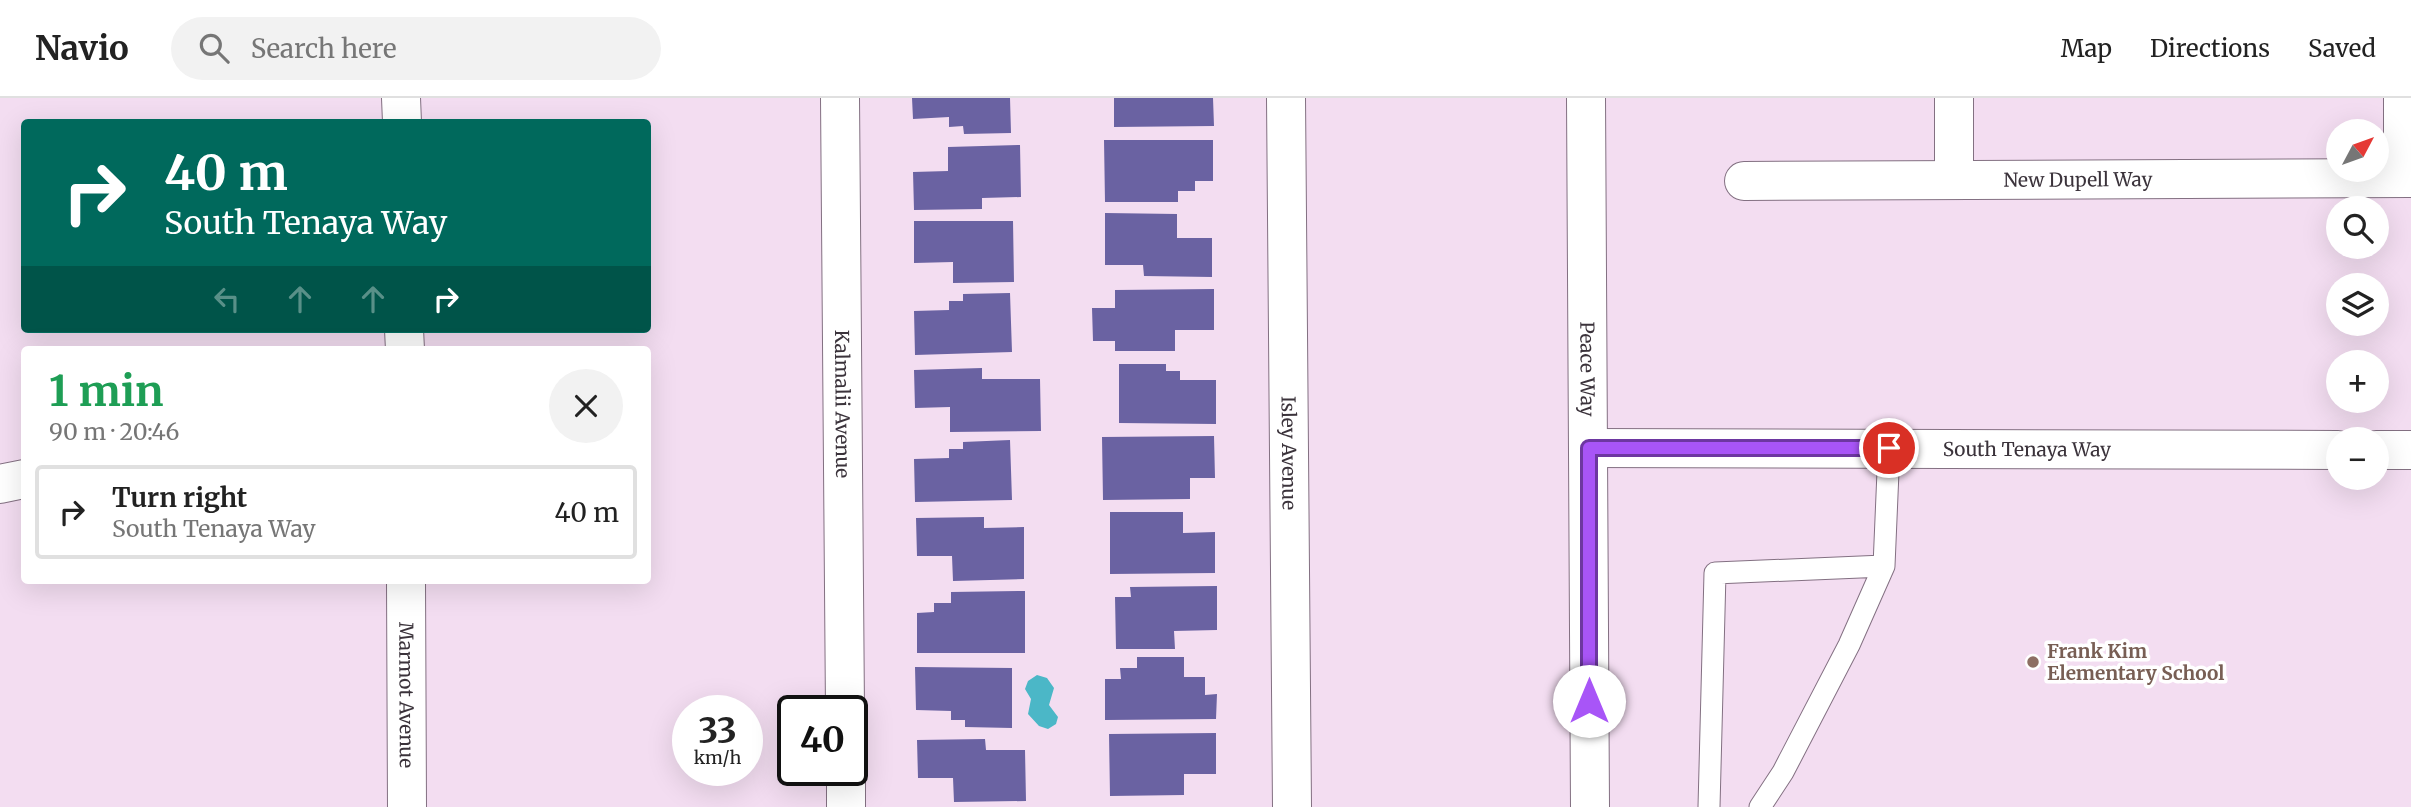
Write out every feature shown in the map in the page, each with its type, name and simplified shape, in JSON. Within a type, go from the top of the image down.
[{"type":"street","points":[[401,98],[401,119]]},
{"type":"street","name":"Kalmalii Avenue","points":[[840,98],[845,695]]},
{"type":"street","name":"Isley Avenue","points":[[1286,98],[1292,807]]},
{"type":"street","name":"Peace Way","points":[[1586,98],[1590,807]]},
{"type":"street","points":[[1954,98],[1954,180]]},
{"type":"street","points":[[2403,98],[2407,178]]},
{"type":"street","name":"New Dupell Way","points":[[1744,181],[2407,178]]},
{"type":"street","name":"South Tenaya Way","points":[[1589,448],[2326,450]]},
{"type":"street","points":[[2389,450],[2411,450]]},
{"type":"street","points":[[0,484],[21,480]]},
{"type":"street","name":"Marmot Avenue","points":[[406,584],[407,807]]},
{"type":"street","points":[[846,786],[846,807]]},
{"type":"lane","points":[[1760,807],[1783,772],[1849,645],[1884,566],[1889,448]]},
{"type":"lane","points":[[1709,807],[1715,573],[1884,566]]},
{"type":"water","points":[[1037,675],[1047,678],[1054,688],[1049,705],[1058,717],[1056,724],[1048,729],[1039,726],[1028,714],[1031,699],[1025,689],[1028,681]]},
{"type":"building","points":[[912,98],[1010,98],[1011,133],[964,134],[963,126],[949,127],[949,117],[913,119]]},
{"type":"building","points":[[1114,98],[1213,98],[1214,126],[1114,127]]},
{"type":"building","points":[[1104,140],[1213,140],[1213,181],[1195,181],[1195,191],[1178,191],[1178,202],[1105,202]]},
{"type":"building","points":[[1020,145],[1021,197],[982,198],[982,209],[914,210],[913,172],[948,171],[948,147]]},
{"type":"building","points":[[1105,213],[1177,214],[1177,238],[1212,238],[1212,277],[1144,276],[1143,265],[1105,265]]},
{"type":"building","points":[[914,221],[1013,221],[1014,282],[953,283],[953,262],[914,263]]},
{"type":"building","points":[[1214,289],[1214,330],[1175,330],[1175,351],[1115,351],[1115,341],[1093,341],[1092,308],[1115,308],[1115,290]]},
{"type":"building","points":[[1010,293],[1012,352],[915,355],[914,311],[949,310],[949,301],[963,301],[963,294]]},
{"type":"building","points":[[1119,364],[1166,364],[1166,371],[1180,371],[1180,380],[1216,380],[1216,424],[1119,423]]},
{"type":"building","points":[[982,368],[982,379],[1040,379],[1041,431],[950,432],[950,407],[915,408],[914,370]]},
{"type":"building","points":[[1214,436],[1215,478],[1190,478],[1190,499],[1103,500],[1102,437]]},
{"type":"building","points":[[1010,440],[1012,500],[915,502],[914,459],[949,458],[949,449],[963,449],[963,442]]},
{"type":"building","points":[[1110,512],[1183,512],[1183,533],[1215,532],[1215,573],[1110,574]]},
{"type":"building","points":[[984,517],[984,528],[1024,527],[1024,579],[953,581],[952,556],[917,556],[916,518]]},
{"type":"building","points":[[1217,586],[1217,630],[1174,631],[1175,649],[1116,649],[1115,597],[1131,597],[1130,587]]},
{"type":"building","points":[[1025,591],[1025,653],[917,653],[917,613],[934,612],[934,603],[951,603],[951,592]]},
{"type":"building","points":[[1137,657],[1184,657],[1184,677],[1205,677],[1205,695],[1217,694],[1216,719],[1105,720],[1105,679],[1121,679],[1120,668],[1137,668]]},
{"type":"building","points":[[915,667],[1012,668],[1012,728],[965,727],[965,720],[951,720],[951,711],[916,710]]},
{"type":"building","points":[[1216,733],[1216,774],[1184,774],[1184,795],[1110,796],[1109,734]]},
{"type":"building","points":[[985,739],[986,750],[1025,750],[1026,801],[954,802],[953,778],[918,778],[917,740]]},
{"type":"place","name":"Frank Kim Elementary School","points":[[2033,662]]},
{"type":"route","points":[[1589,701],[1589,448],[1889,448]]}]
